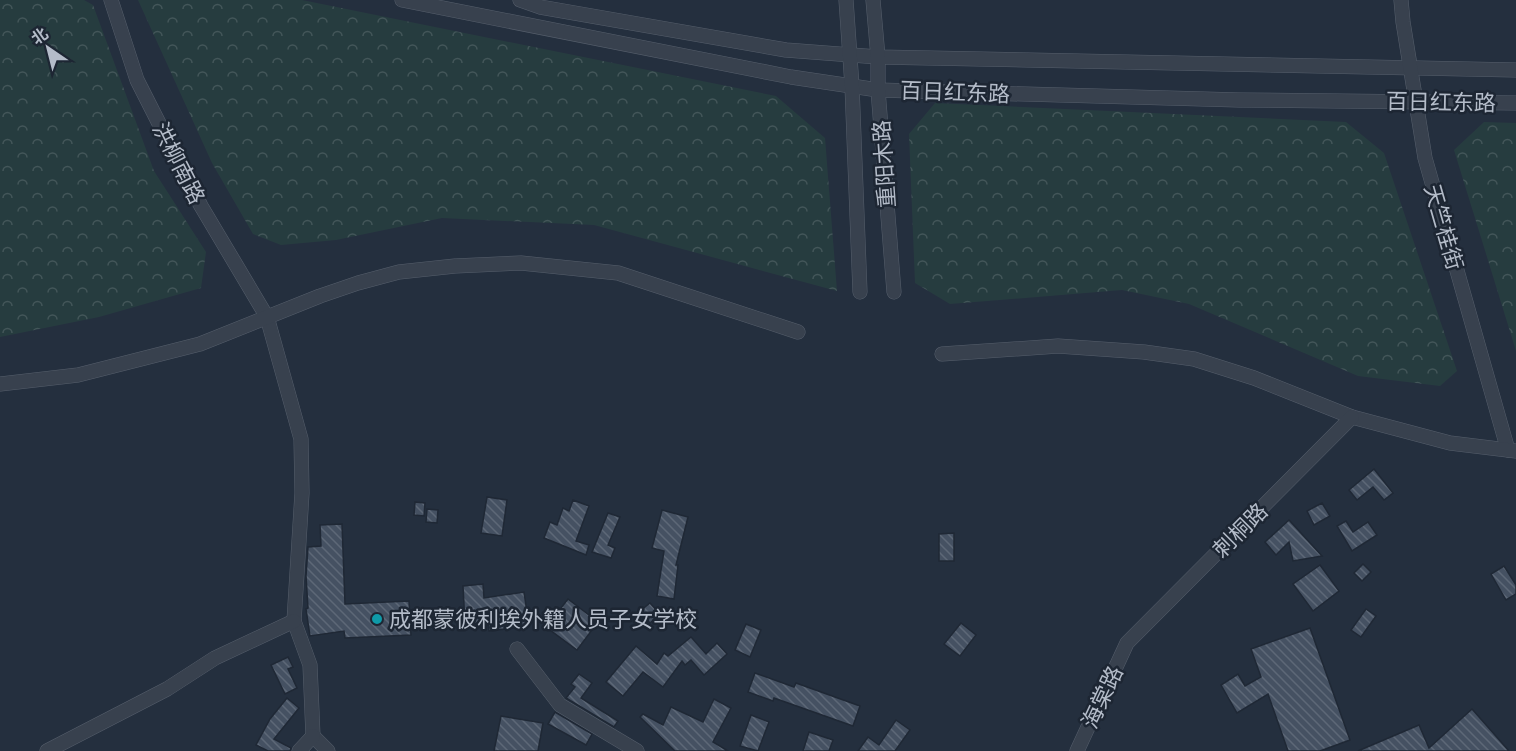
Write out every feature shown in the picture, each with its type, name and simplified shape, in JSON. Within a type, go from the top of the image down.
[{"type":"street","name":"洪柳南路","points":[[111,0],[137,80],[201,206],[267,317],[301,439],[302,493],[294,621]]},
{"type":"street","name":"百日红东路","points":[[402,0],[791,77],[878,90],[1239,100],[1516,103]]},
{"type":"street","name":"百日红东路","points":[[520,0],[540,7],[786,50],[878,57],[1516,70]]},
{"type":"street","name":"重阳木路","points":[[846,0],[852,86],[860,292]]},
{"type":"street","name":"重阳木路","points":[[873,0],[894,292]]},
{"type":"street","name":"天竺桂街","points":[[1401,0],[1425,158],[1512,451]]},
{"type":"street","points":[[0,384],[78,375],[200,344],[320,296],[399,272],[454,266],[521,263],[618,273],[798,332]]},
{"type":"street","points":[[942,354],[1058,346],[1144,352],[1194,359],[1254,378],[1352,417],[1450,442],[1512,451]]},
{"type":"street","name":"刺桐路","points":[[1126,643],[1352,417]]},
{"type":"street","points":[[47,751],[167,689],[215,658],[294,621],[310,665],[313,736],[328,751]]},
{"type":"street","name":"海棠路","points":[[1077,751],[1126,643]]},
{"type":"street","points":[[517,649],[560,705],[637,751]]},
{"type":"street","points":[[299,751],[313,736]]},
{"type":"green space","points":[[0,0],[84,0],[93,5],[154,171],[206,252],[201,288],[99,317],[0,337]]},
{"type":"green space","points":[[138,0],[302,0],[776,96],[825,138],[837,291],[594,225],[442,218],[336,240],[281,245],[253,234],[212,163]]},
{"type":"green space","points":[[935,103],[1346,122],[1384,153],[1457,371],[1440,386],[1358,376],[1189,304],[1122,290],[950,304],[915,283],[909,134]]},
{"type":"green space","points":[[1484,122],[1516,123],[1516,351],[1454,150]]},
{"type":"building","points":[[1374,469],[1393,493],[1384,500],[1373,487],[1357,500],[1349,490]]},
{"type":"building","points":[[487,497],[507,500],[502,536],[481,533]]},
{"type":"building","points":[[573,500],[589,506],[576,541],[589,545],[586,555],[544,538],[550,522],[557,525],[563,508],[569,511]]},
{"type":"building","points":[[415,502],[425,503],[424,516],[414,515]]},
{"type":"building","points":[[1322,503],[1330,516],[1314,525],[1307,511]]},
{"type":"building","points":[[427,509],[438,510],[437,523],[426,522]]},
{"type":"building","points":[[662,510],[688,517],[676,565],[678,565],[674,599],[657,596],[664,551],[652,548]]},
{"type":"building","points":[[608,513],[620,517],[608,545],[615,548],[611,558],[592,552]]},
{"type":"building","points":[[1289,520],[1322,556],[1293,561],[1289,542],[1276,555],[1265,542]]},
{"type":"building","points":[[1346,521],[1353,532],[1368,522],[1377,535],[1352,551],[1337,526]]},
{"type":"building","points":[[342,524],[345,604],[409,601],[411,635],[345,638],[344,631],[310,636],[306,609],[308,608],[306,576],[308,547],[321,546],[320,525]]},
{"type":"building","points":[[954,533],[954,561],[939,561],[939,534]]},
{"type":"building","points":[[1363,564],[1371,572],[1362,581],[1354,573]]},
{"type":"building","points":[[1320,565],[1339,591],[1313,611],[1293,584]]},
{"type":"building","points":[[1504,566],[1516,585],[1516,594],[1506,600],[1491,574]]},
{"type":"building","points":[[483,584],[484,598],[524,592],[529,626],[489,631],[488,623],[465,624],[463,586]]},
{"type":"building","points":[[568,599],[598,622],[577,650],[546,627]]},
{"type":"building","points":[[650,603],[660,614],[650,623],[640,611]]},
{"type":"building","points":[[1366,609],[1376,616],[1361,637],[1351,630]]},
{"type":"building","points":[[961,623],[976,635],[960,656],[944,644]]},
{"type":"building","points":[[746,624],[761,630],[750,657],[735,650]]},
{"type":"building","points":[[1310,628],[1350,740],[1320,751],[1288,751],[1268,694],[1237,713],[1221,685],[1238,674],[1245,686],[1261,677],[1251,649]]},
{"type":"building","points":[[691,637],[706,654],[717,643],[727,654],[704,675],[691,660],[685,665],[682,661],[663,687],[643,672],[623,696],[606,682],[636,646],[657,664],[664,653],[668,656]]},
{"type":"building","points":[[288,657],[293,667],[288,669],[297,688],[285,694],[271,665]]},
{"type":"building","points":[[755,673],[794,687],[796,683],[860,706],[853,726],[774,698],[773,701],[748,692]]},
{"type":"building","points":[[579,674],[592,683],[581,698],[618,721],[614,727],[566,698],[575,687],[571,684]]},
{"type":"building","points":[[287,698],[299,708],[274,739],[291,748],[290,751],[268,751],[256,745],[270,719]]},
{"type":"building","points":[[714,699],[731,708],[713,742],[728,751],[675,751],[640,717],[643,714],[663,725],[671,707],[703,722]]},
{"type":"building","points":[[1472,709],[1509,751],[1358,751],[1419,725],[1429,748]]},
{"type":"building","points":[[555,712],[592,734],[586,745],[548,724]]},
{"type":"building","points":[[751,715],[769,722],[758,751],[740,746]]},
{"type":"building","points":[[501,716],[543,723],[538,751],[494,751]]},
{"type":"building","points":[[896,720],[910,730],[895,751],[858,751],[868,737],[879,745]]},
{"type":"building","points":[[809,732],[833,740],[829,751],[803,751]]},
{"type":"place","name":"成都蒙彼利埃外籍人员子女学校","points":[[377,619]]}]
